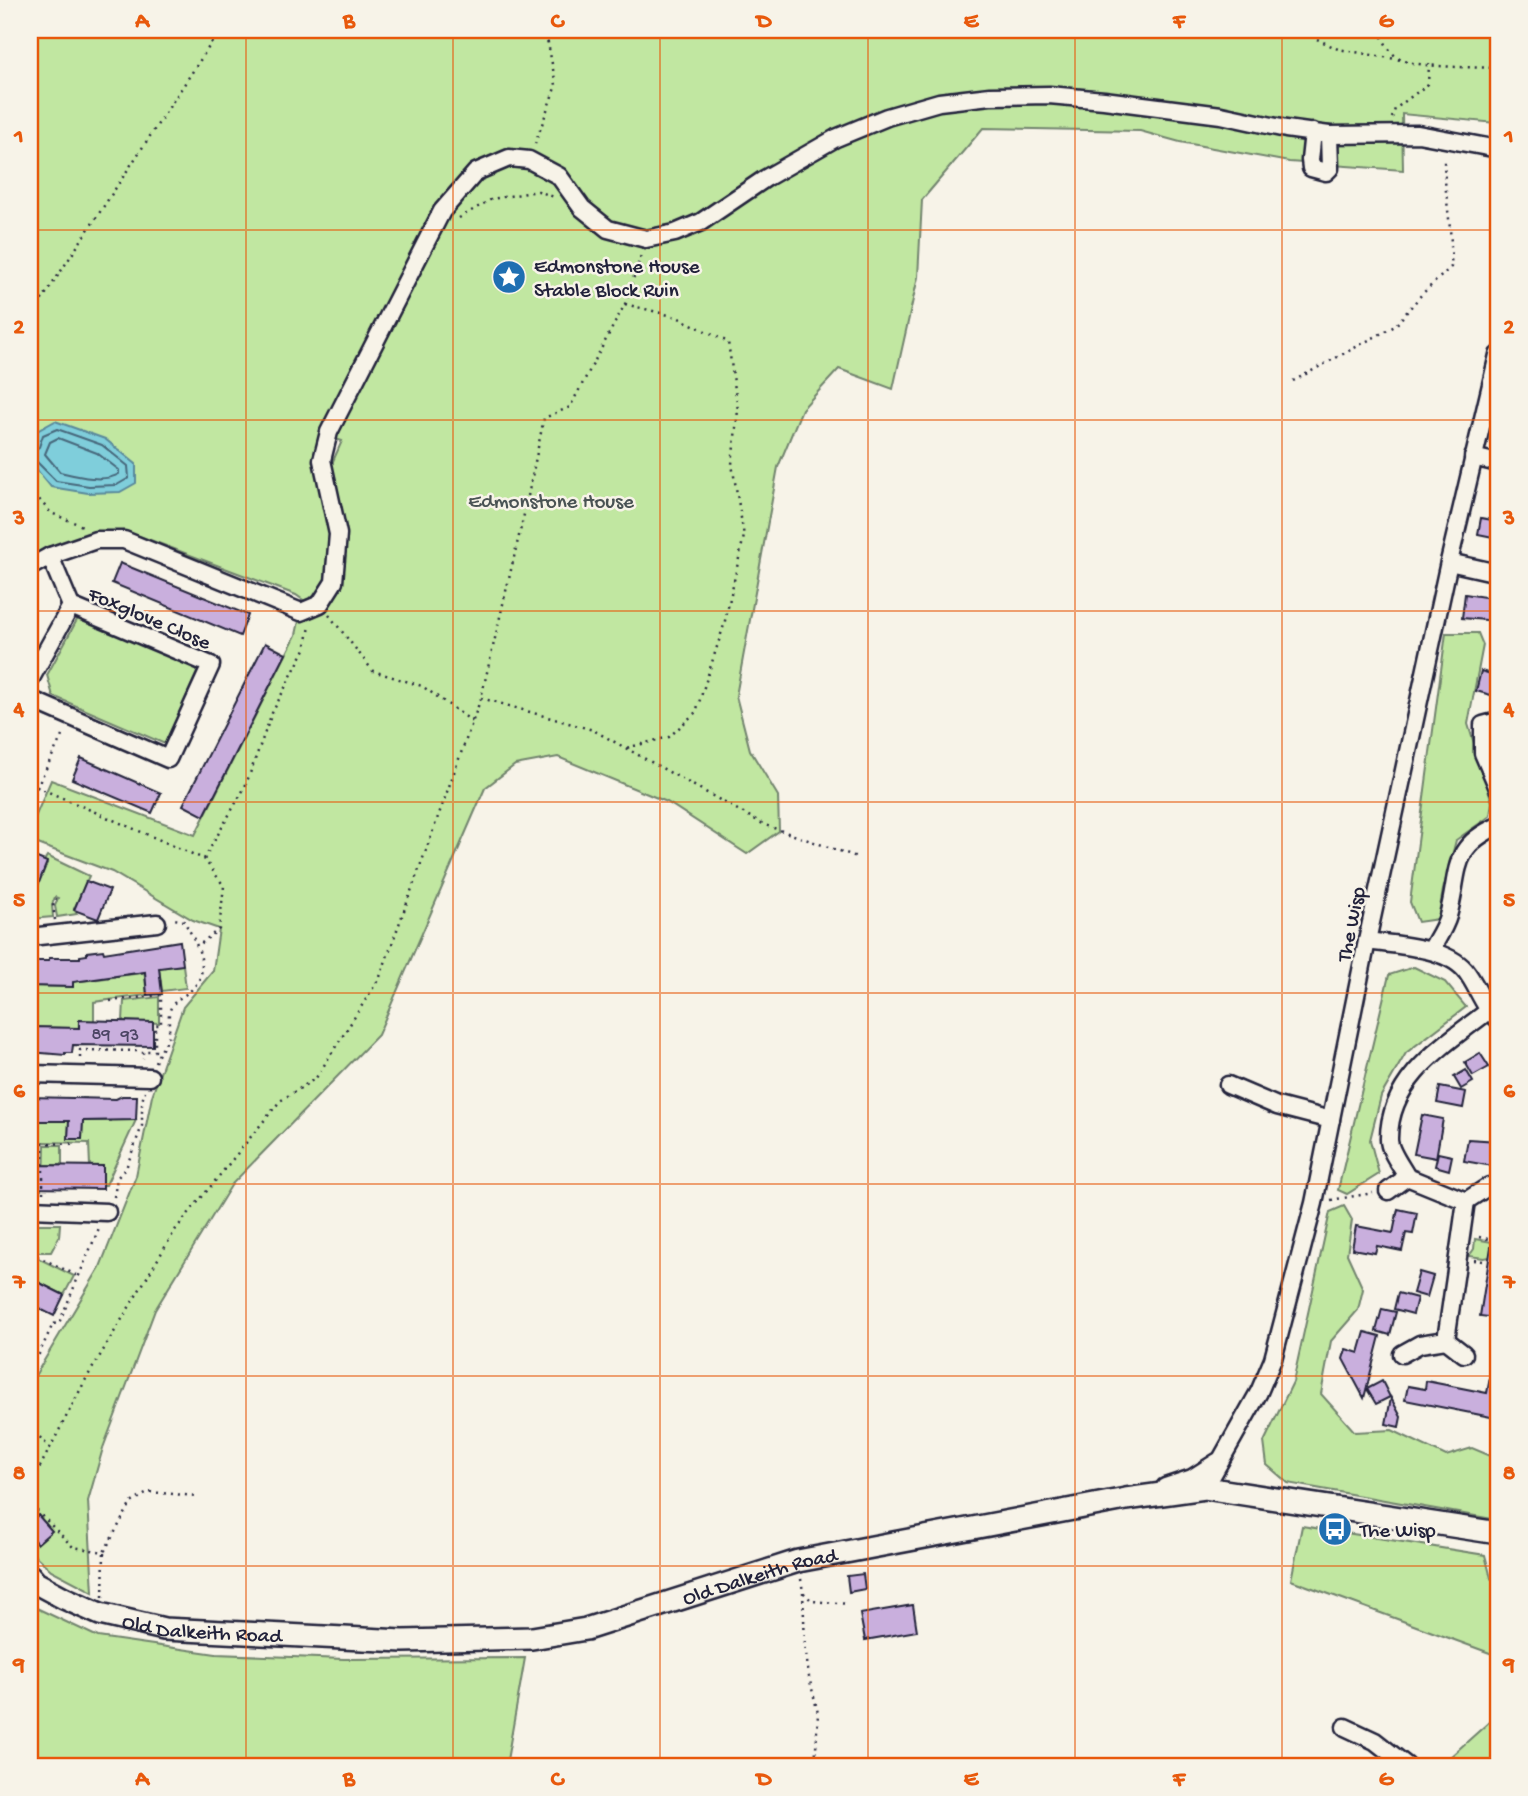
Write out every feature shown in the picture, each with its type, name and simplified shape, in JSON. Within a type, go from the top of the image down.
[{"type":"main road","name":"Old Dalkeith Road","points":[[32,1580],[100,1614],[164,1629],[403,1641],[532,1638],[586,1629],[798,1561],[1125,1499],[1205,1488],[1498,1533]]},
{"type":"street","points":[[30,567],[50,556],[96,540],[124,540],[301,612],[317,606],[334,582],[338,534],[322,460],[329,432],[442,211],[476,172],[509,158],[529,160],[559,176],[582,208],[608,229],[646,239],[675,233],[701,222],[766,178],[836,138],[887,117],[939,102],[990,96],[1104,100],[1221,114],[1329,135],[1418,134],[1498,149]]},
{"type":"street","points":[[1312,132],[1311,168],[1318,171],[1326,172],[1330,168],[1329,135]]},
{"type":"street","name":"The Wisp","points":[[1205,1488],[1259,1392],[1273,1359],[1314,1203],[1367,941],[1449,562],[1498,355]]},
{"type":"street","points":[[1473,457],[1498,463]]},
{"type":"street","name":"Foxglove Close","points":[[30,699],[168,759],[211,665],[71,606],[50,556]]},
{"type":"street","points":[[1449,562],[1498,573]]},
{"type":"street","name":"Foxglove Close","points":[[30,680],[71,606]]},
{"type":"street","points":[[1498,721],[1482,725],[1482,753],[1498,788]]},
{"type":"street","points":[[1431,950],[1448,917],[1454,877],[1463,851],[1484,832],[1498,827]]},
{"type":"street","points":[[30,937],[157,923]]},
{"type":"street","points":[[1367,941],[1431,950],[1464,969],[1493,1015],[1419,1066],[1396,1101],[1388,1141],[1407,1177],[1466,1201]]},
{"type":"street","points":[[30,1074],[147,1077]]},
{"type":"street","points":[[1228,1085],[1277,1106],[1331,1120]]},
{"type":"street","points":[[1388,1191],[1407,1177]]},
{"type":"street","points":[[1446,1340],[1466,1201],[1489,1186]]},
{"type":"street","points":[[36,1210],[107,1212]]},
{"type":"street","points":[[1402,1354],[1420,1344],[1446,1340],[1464,1354]]},
{"type":"street","points":[[981,1527],[1027,1513],[1159,1489],[1192,1478],[1219,1461]]},
{"type":"street","points":[[1345,1727],[1375,1741],[1407,1766]]},
{"type":"path","points":[[30,318],[220,30]]},
{"type":"path","points":[[529,160],[556,85],[548,43],[539,30]]},
{"type":"path","points":[[1298,30],[1338,49],[1429,64],[1498,68]]},
{"type":"path","points":[[1379,30],[1386,46],[1402,60]]},
{"type":"path","points":[[1386,134],[1395,109],[1428,84],[1429,64]]},
{"type":"path","points":[[1293,381],[1395,326],[1422,294],[1451,267],[1452,248],[1444,178],[1444,138]]},
{"type":"path","points":[[429,236],[492,199],[538,191],[582,208]]},
{"type":"path","points":[[30,1486],[86,1379],[176,1229],[280,1101],[316,1078],[380,977],[481,698],[544,418],[570,407],[625,304],[646,239]]},
{"type":"path","points":[[625,304],[677,317],[728,342],[738,410],[732,464],[744,536],[724,625],[696,712],[669,737],[626,748]]},
{"type":"path","points":[[30,489],[51,513],[86,527],[96,540]]},
{"type":"path","points":[[317,606],[373,671],[422,686],[473,722]]},
{"type":"path","points":[[204,859],[245,787],[272,713],[305,649],[317,606]]},
{"type":"path","points":[[481,698],[593,730],[765,824],[857,857]]},
{"type":"path","points":[[30,808],[37,787],[48,770],[71,717]]},
{"type":"path","points":[[30,784],[204,859],[224,886],[219,929],[198,946]]},
{"type":"path","points":[[30,1366],[39,1354],[53,1324],[59,1323],[113,1203],[117,1178],[126,1168],[142,1126],[142,1101],[147,1077],[168,1037],[170,1010],[179,998],[194,987],[203,969],[198,946],[184,921],[159,915],[157,923]]},
{"type":"path","points":[[80,1075],[80,1050],[155,1051],[155,1025],[161,1025],[161,995],[110,1001]]},
{"type":"path","points":[[143,1051],[147,1077]]},
{"type":"path","points":[[36,1210],[43,1143],[75,1144]]},
{"type":"path","points":[[1314,1203],[1388,1191]]},
{"type":"path","points":[[1461,1235],[1498,1241]]},
{"type":"path","points":[[30,1256],[37,1256],[80,1277]]},
{"type":"path","points":[[1458,1258],[1484,1261],[1498,1258]]},
{"type":"path","points":[[30,1427],[51,1449]]},
{"type":"path","points":[[100,1614],[104,1552],[131,1503],[149,1492],[197,1496]]},
{"type":"path","points":[[30,1514],[37,1511],[73,1547],[104,1552]]},
{"type":"path","points":[[798,1561],[809,1677],[818,1713],[815,1766]]},
{"type":"path","points":[[803,1592],[812,1601],[849,1604]]},
{"type":"green space","name":"Edmonstone House","points":[[30,30],[1498,30],[1496,123],[1402,114],[1403,170],[1289,162],[1180,142],[1140,131],[983,128],[922,200],[918,277],[893,389],[839,369],[802,409],[778,467],[736,696],[750,750],[778,796],[779,831],[747,854],[667,802],[558,757],[515,765],[485,788],[378,1035],[232,1184],[155,1310],[103,1448],[88,1501],[93,1592],[51,1570],[30,1551],[30,1384],[100,1267],[136,1176],[152,1096],[183,1007],[213,971],[219,929],[193,920],[112,872],[30,841],[30,829],[51,780],[195,835],[296,635],[301,612],[313,607],[296,595],[137,535],[90,533],[30,556]],"holes":[[[328,437],[342,441],[325,479]]]},
{"type":"green space","points":[[78,618],[199,668],[165,744],[53,696],[47,675]]},
{"type":"green space","points":[[1446,633],[1478,633],[1483,645],[1468,724],[1492,802],[1490,816],[1456,840],[1438,919],[1418,922],[1410,902]]},
{"type":"green space","points":[[47,856],[89,876],[74,909],[77,914],[57,917],[55,906],[58,898],[55,897],[52,905],[53,917],[30,919],[30,905],[47,863],[44,861]]},
{"type":"green space","points":[[142,951],[147,995],[94,1002],[94,1021],[79,1021],[78,1043],[73,1043],[72,1028],[30,1027],[30,986],[73,987],[73,964],[83,981],[114,977],[112,955],[116,955],[118,976],[142,973]]},
{"type":"green space","points":[[183,965],[186,988],[162,991],[159,968]]},
{"type":"green space","points":[[1414,967],[1445,982],[1466,1007],[1406,1053],[1381,1096],[1370,1140],[1379,1174],[1347,1194],[1338,1190],[1389,975]]},
{"type":"green space","points":[[159,997],[159,1023],[123,1021],[124,1001]]},
{"type":"green space","points":[[83,1098],[86,1098],[86,1121],[110,1121],[110,1101],[116,1120],[136,1120],[106,1185],[103,1185],[103,1166],[90,1166],[89,1143],[42,1142],[41,1189],[38,1188],[38,1166],[30,1165],[30,1122],[34,1121],[34,1099],[41,1121],[69,1121],[68,1138],[82,1139]]},
{"type":"green space","points":[[45,1145],[62,1145],[62,1165],[47,1165],[47,1184],[44,1184]]},
{"type":"green space","points":[[1344,1206],[1352,1220],[1347,1254],[1363,1289],[1358,1310],[1331,1341],[1321,1394],[1355,1432],[1392,1430],[1446,1456],[1472,1448],[1498,1459],[1498,1520],[1288,1483],[1267,1465],[1264,1442],[1293,1382],[1330,1212]]},
{"type":"green space","points":[[30,1224],[60,1224],[59,1237],[51,1252],[30,1252]]},
{"type":"green space","points":[[1475,1239],[1498,1243],[1497,1256],[1469,1256],[1474,1249]]},
{"type":"green space","points":[[30,1258],[38,1258],[74,1276],[64,1295],[30,1278]]},
{"type":"green space","points":[[1302,1526],[1485,1555],[1491,1578],[1498,1582],[1498,1656],[1291,1580]]},
{"type":"green space","points":[[30,1605],[98,1637],[216,1654],[344,1659],[525,1658],[506,1766],[30,1766]]},
{"type":"green space","points":[[1498,1714],[1498,1766],[1440,1766]]},
{"type":"water","points":[[55,421],[105,439],[136,464],[136,483],[120,492],[88,493],[51,487],[35,467],[31,456],[37,431]]},
{"type":"building","points":[[1481,518],[1498,521],[1498,538],[1478,534]]},
{"type":"building","points":[[120,563],[248,615],[240,636],[112,583]]},
{"type":"building","points":[[1465,594],[1498,599],[1498,621],[1462,618]]},
{"type":"building","points":[[265,643],[286,654],[204,816],[183,805]]},
{"type":"building","points":[[1481,671],[1498,676],[1498,697],[1476,691]]},
{"type":"building","points":[[81,758],[161,793],[152,813],[72,779]]},
{"type":"building","points":[[30,855],[47,862],[30,905]]},
{"type":"building","points":[[86,881],[110,890],[98,919],[74,910]]},
{"type":"building","points":[[180,941],[183,965],[159,968],[162,994],[147,995],[145,972],[73,982],[73,987],[30,986],[30,961],[80,958],[87,955],[87,952],[103,950],[104,953]]},
{"type":"building","points":[[79,1020],[153,1022],[153,1046],[73,1045],[72,1053],[65,1055],[30,1052],[30,1027],[79,1028]]},
{"type":"building","points":[[1480,1053],[1489,1067],[1473,1076],[1465,1062]]},
{"type":"building","points":[[1466,1070],[1473,1082],[1461,1089],[1454,1077]]},
{"type":"building","points":[[1440,1087],[1466,1092],[1463,1108],[1437,1103]]},
{"type":"building","points":[[122,1096],[137,1096],[136,1120],[83,1121],[82,1139],[68,1139],[69,1121],[30,1121],[30,1097],[116,1099]]},
{"type":"building","points":[[1422,1115],[1443,1119],[1436,1158],[1414,1154]]},
{"type":"building","points":[[1468,1139],[1498,1141],[1498,1167],[1464,1161]]},
{"type":"building","points":[[1438,1153],[1452,1156],[1449,1170],[1435,1166]]},
{"type":"building","points":[[30,1165],[103,1166],[103,1189],[30,1188]]},
{"type":"building","points":[[1398,1209],[1417,1213],[1413,1234],[1406,1233],[1402,1251],[1377,1246],[1375,1253],[1352,1249],[1356,1226],[1393,1233]]},
{"type":"building","points":[[1491,1247],[1498,1248],[1496,1318],[1480,1316]]},
{"type":"building","points":[[1419,1272],[1433,1276],[1427,1297],[1413,1293]]},
{"type":"building","points":[[30,1278],[64,1295],[54,1316],[30,1304]]},
{"type":"building","points":[[1398,1293],[1417,1298],[1413,1314],[1394,1309]]},
{"type":"building","points":[[1382,1309],[1396,1312],[1390,1335],[1376,1331]]},
{"type":"building","points":[[1365,1332],[1380,1336],[1364,1398],[1343,1359],[1346,1349],[1359,1353]]},
{"type":"building","points":[[1492,1367],[1498,1367],[1496,1418],[1405,1400],[1408,1386],[1425,1389],[1426,1381],[1487,1393]]},
{"type":"building","points":[[1382,1381],[1390,1397],[1376,1404],[1367,1389]]},
{"type":"building","points":[[1391,1398],[1401,1417],[1399,1427],[1386,1424]]},
{"type":"building","points":[[38,1515],[52,1531],[37,1544],[30,1535],[30,1522]]},
{"type":"building","points":[[863,1574],[865,1589],[849,1592],[847,1576]]},
{"type":"building","points":[[913,1605],[917,1631],[865,1640],[860,1614]]},
{"type":"place","name":"Edmonstone House Stable Block Ruin","points":[[509,277]]},
{"type":"place","name":"The Wisp","points":[[1335,1529]]}]
